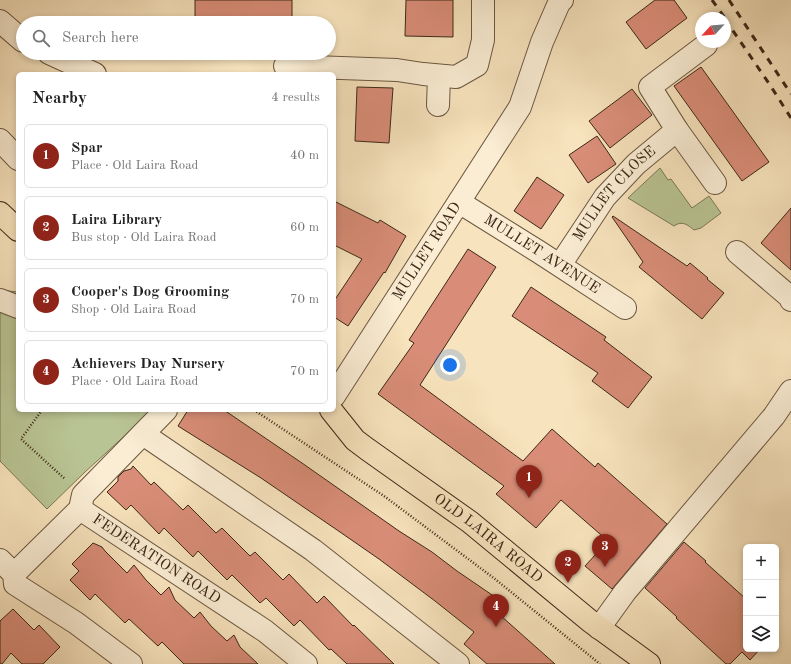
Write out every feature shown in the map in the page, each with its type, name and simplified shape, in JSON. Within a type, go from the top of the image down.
[{"type":"main road","points":[[0,213],[16,228]]},
{"type":"main road","name":"OLD LAIRA ROAD","points":[[333,412],[355,440],[470,522],[590,621],[649,664]]},
{"type":"street","points":[[285,66],[318,71],[397,70],[456,77],[477,65],[483,40],[483,0]]},
{"type":"street","name":"MULLET ROAD","points":[[336,393],[520,107],[542,42],[559,1]]},
{"type":"street","points":[[0,22],[16,35]]},
{"type":"street","points":[[701,48],[650,87],[677,130],[715,183]]},
{"type":"street","points":[[65,60],[91,72]]},
{"type":"street","points":[[438,105],[439,76]]},
{"type":"street","name":"MULLET CLOSE","points":[[560,265],[605,196],[636,164],[677,130]]},
{"type":"street","points":[[0,140],[16,157]]},
{"type":"street","name":"MULLET AVENUE","points":[[459,202],[560,265],[625,308]]},
{"type":"street","points":[[737,252],[791,300]]},
{"type":"street","points":[[0,300],[16,306]]},
{"type":"street","points":[[599,628],[625,592],[774,416],[791,391]]},
{"type":"street","points":[[81,502],[164,412]]},
{"type":"street","points":[[143,434],[313,550],[458,664]]},
{"type":"street","name":"FEDERATION ROAD","points":[[7,567],[81,502],[264,631],[306,664]]},
{"type":"street","points":[[7,567],[15,584],[76,623],[131,664]]},
{"type":"path","points":[[41,412],[21,439],[81,502]]},
{"type":"path","points":[[257,412],[384,496],[495,579],[600,664]]},
{"type":"green space","points":[[660,168],[668,180],[671,179],[692,208],[709,196],[721,213],[701,228],[694,230],[682,223],[674,226],[628,198]]},
{"type":"green space","points":[[0,290],[16,292],[16,412],[151,412],[47,509],[0,461]]},
{"type":"building","points":[[195,0],[292,0],[292,16],[195,16]]},
{"type":"building","points":[[406,0],[453,0],[453,37],[405,36]]},
{"type":"building","points":[[655,0],[674,0],[687,18],[646,49],[626,22]]},
{"type":"building","points":[[701,67],[769,162],[742,181],[674,86]]},
{"type":"building","points":[[357,87],[393,88],[389,143],[355,141]]},
{"type":"building","points":[[632,89],[652,115],[610,148],[589,121]]},
{"type":"building","points":[[597,136],[616,164],[588,183],[569,155]]},
{"type":"building","points":[[537,177],[564,195],[541,229],[514,211]]},
{"type":"building","points":[[336,202],[378,223],[380,220],[406,236],[385,273],[384,272],[348,326],[336,318],[336,298],[362,259],[336,246]]},
{"type":"building","points":[[791,208],[791,270],[761,243]]},
{"type":"building","points":[[613,216],[687,266],[690,263],[724,293],[702,319],[639,267],[643,262],[612,217]]},
{"type":"building","points":[[468,249],[496,267],[420,385],[523,461],[552,429],[595,467],[598,463],[667,524],[612,589],[585,566],[608,541],[561,500],[536,528],[496,494],[504,486],[378,394],[414,343],[409,340]]},
{"type":"building","points":[[531,287],[606,337],[604,340],[652,377],[628,408],[592,381],[598,373],[512,316]]},
{"type":"building","points":[[187,412],[227,412],[399,531],[432,552],[498,599],[491,607],[555,664],[487,664],[464,644],[474,632],[435,601],[379,559],[261,478],[178,426]]},
{"type":"building","points":[[133,466],[151,485],[154,482],[183,510],[188,505],[216,533],[222,528],[250,556],[255,552],[283,580],[289,574],[317,603],[324,596],[353,626],[354,625],[394,664],[347,664],[331,649],[329,650],[300,620],[294,626],[266,598],[260,603],[232,575],[227,580],[198,551],[193,557],[164,528],[159,534],[131,505],[126,510],[107,492],[118,481],[118,477],[124,471],[131,469]]},
{"type":"building","points":[[684,542],[743,596],[743,652],[757,652],[750,660],[742,652],[730,664],[726,664],[645,588]]},
{"type":"building","points":[[93,543],[102,547],[127,573],[134,565],[161,595],[169,587],[175,600],[194,618],[200,612],[211,626],[227,641],[234,635],[240,647],[258,664],[184,664],[162,642],[158,646],[129,619],[125,623],[95,594],[90,600],[70,580],[79,571],[72,564]]},
{"type":"building","points":[[13,609],[34,630],[39,625],[60,647],[43,664],[22,664],[11,653],[2,664],[0,664],[0,621]]},
{"type":"railway","points":[[712,0],[721,12]]},
{"type":"railway","points":[[729,0],[791,94]]},
{"type":"railway","points":[[731,28],[791,118]]},
{"type":"place","name":"Spar","points":[[529,498]]},
{"type":"place","name":"Cooper's Dog Grooming","points":[[605,567]]},
{"type":"place","name":"Laira Library","points":[[568,583]]},
{"type":"place","name":"Achievers Day Nursery","points":[[496,627]]}]
